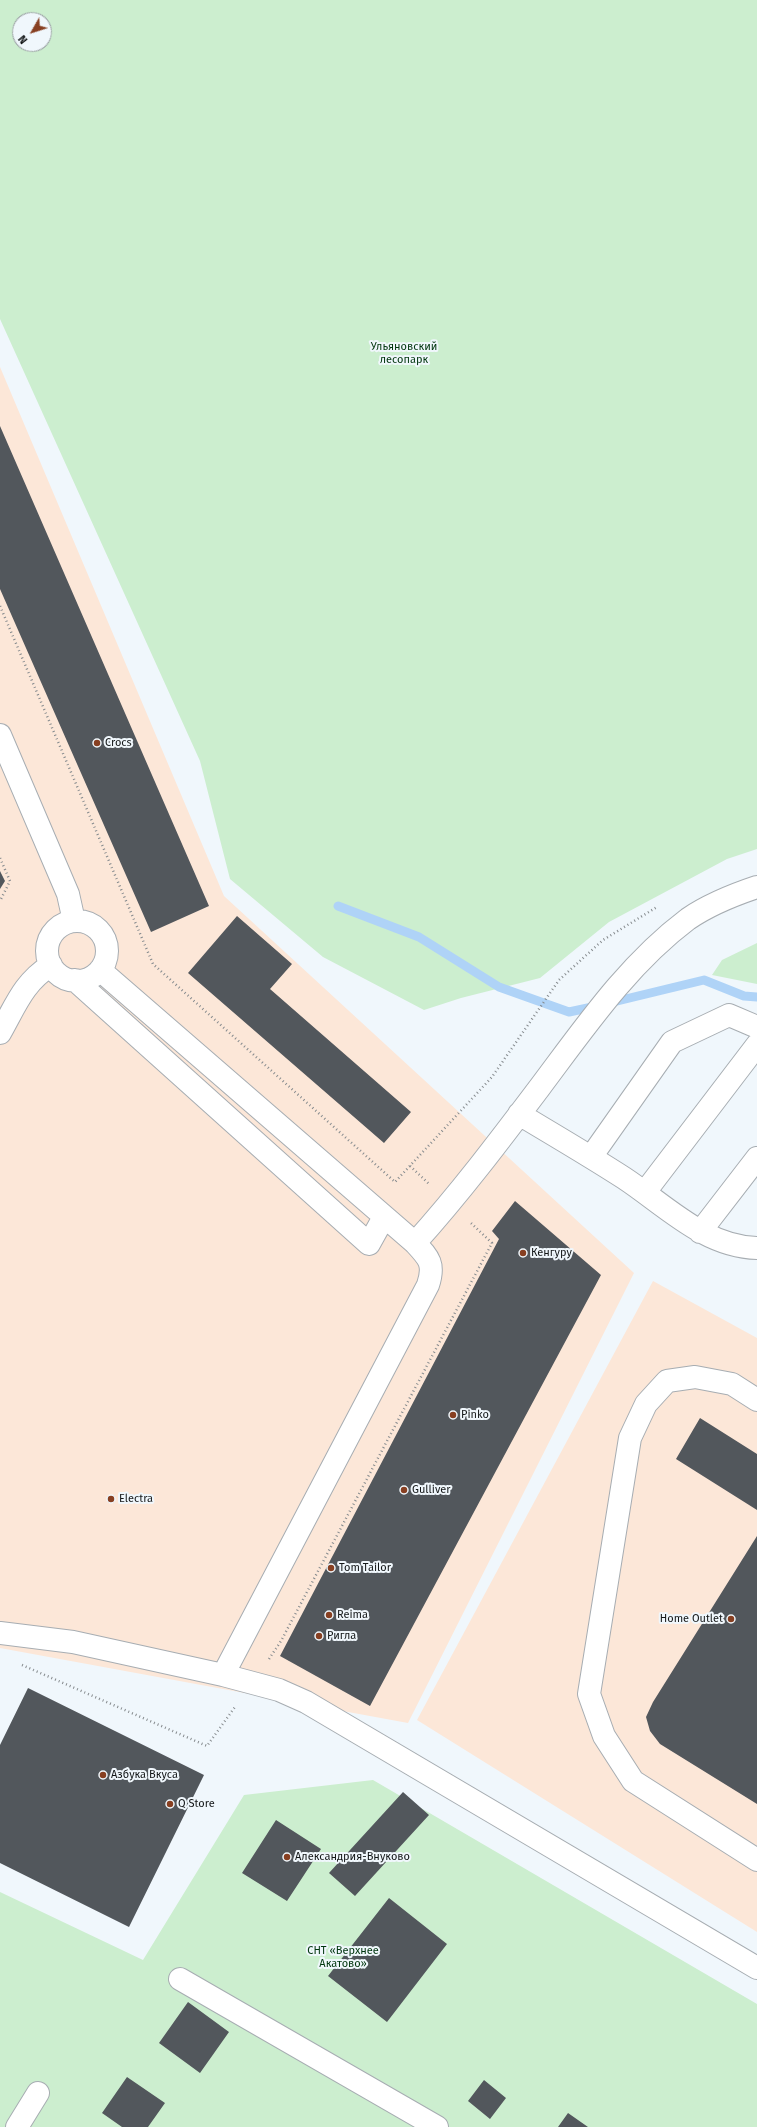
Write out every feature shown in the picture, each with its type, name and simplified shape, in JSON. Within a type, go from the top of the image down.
[{"type":"street","points":[[0,735],[68,894],[74,921]]},
{"type":"street","points":[[415,1243],[454,1199],[612,992],[648,952],[690,918],[739,893],[757,887]]},
{"type":"street","points":[[99,1002],[106,975],[107,951],[104,937],[96,928],[86,922],[74,921],[63,924],[54,932],[49,942],[48,954],[51,965],[65,978],[75,980],[106,975],[329,1170],[415,1243],[431,1263],[431,1274],[428,1284],[223,1675]]},
{"type":"street","points":[[0,1033],[28,983],[51,965]]},
{"type":"street","points":[[75,980],[368,1244],[384,1217]]},
{"type":"street","points":[[591,1157],[672,1042],[729,1015],[757,1027]]},
{"type":"street","points":[[150,1048],[163,1025]]},
{"type":"street","points":[[646,1192],[757,1045]]},
{"type":"street","points":[[208,1100],[222,1076]]},
{"type":"street","points":[[519,1114],[646,1192],[700,1232],[720,1242],[757,1248]]},
{"type":"street","points":[[262,1148],[276,1123]]},
{"type":"street","points":[[700,1232],[757,1158]]},
{"type":"street","points":[[315,1196],[329,1170]]},
{"type":"street","points":[[757,1400],[732,1384],[695,1377],[667,1381],[646,1404],[630,1438],[589,1694],[604,1736],[633,1781],[757,1860]]},
{"type":"street","points":[[0,1633],[73,1642],[223,1675],[279,1690],[306,1702],[757,1968]]},
{"type":"street","points":[[180,1980],[437,2127]]},
{"type":"street","points":[[17,2127],[38,2093]]},
{"type":"path","points":[[0,606],[153,964],[395,1182],[492,1077],[559,980],[603,940],[661,904]]},
{"type":"path","points":[[0,858],[10,881],[0,901]]},
{"type":"shaded area","points":[[0,367],[224,896],[634,1273],[408,1723],[0,1648]]},
{"type":"shaded area","points":[[653,1281],[757,1338],[757,1932],[417,1720]]},
{"type":"green space","name":"Ульяновский лесопарк","points":[[0,0],[757,0],[757,849],[727,859],[609,922],[540,978],[461,998],[424,1010],[323,957],[230,879],[200,761],[0,319]]},
{"type":"green space","points":[[757,943],[757,984],[712,975],[722,960]]},
{"type":"green space","name":"СНТ «Верхнее Акатово»","points":[[373,1780],[757,2004],[757,2127],[0,2127],[0,1892],[143,1960],[244,1795]]},
{"type":"building","points":[[0,426],[209,906],[151,932],[0,589]]},
{"type":"building","points":[[0,871],[5,881],[0,889]]},
{"type":"building","points":[[237,916],[292,964],[270,989],[411,1112],[384,1143],[188,973]]},
{"type":"building","points":[[515,1201],[601,1275],[370,1706],[280,1656],[499,1239],[492,1231]]},
{"type":"building","points":[[700,1418],[757,1454],[757,1510],[676,1459]]},
{"type":"building","name":"Home Outlet","points":[[757,1536],[757,1804],[660,1744],[650,1731],[646,1717],[653,1702]]},
{"type":"building","points":[[28,1688],[204,1775],[129,1927],[0,1863],[0,1745]]},
{"type":"building","points":[[403,1792],[429,1815],[355,1896],[329,1873]]},
{"type":"building","points":[[276,1820],[321,1849],[287,1901],[242,1873]]},
{"type":"building","points":[[389,1898],[447,1944],[387,2022],[328,1976]]},
{"type":"building","points":[[188,2002],[229,2032],[200,2073],[159,2043]]},
{"type":"building","points":[[127,2077],[165,2103],[148,2127],[122,2127],[102,2113]]},
{"type":"building","points":[[484,2080],[506,2098],[490,2119],[468,2101]]},
{"type":"building","points":[[568,2113],[588,2127],[558,2127]]},
{"type":"waterway","points":[[338,906],[419,937],[499,987],[569,1012],[597,1006]]},
{"type":"waterway","points":[[609,1003],[704,980],[744,996],[757,997]]},
{"type":"place","name":"Crocs","points":[[97,743]]},
{"type":"place","name":"Кенгуру","points":[[523,1253]]},
{"type":"place","name":"Pinko","points":[[453,1415]]},
{"type":"place","name":"Gulliver","points":[[404,1490]]},
{"type":"place","name":"Electra","points":[[111,1499]]},
{"type":"place","name":"Tom Tailor","points":[[331,1568]]},
{"type":"place","name":"Reima","points":[[329,1615]]},
{"type":"place","name":"Home Outlet","points":[[731,1619]]},
{"type":"place","name":"Ригла","points":[[319,1636]]},
{"type":"place","name":"Азбука Вкуса","points":[[103,1775]]},
{"type":"place","name":"Q Store","points":[[170,1804]]},
{"type":"place","name":"Александрия-Внуково","points":[[287,1857]]}]
